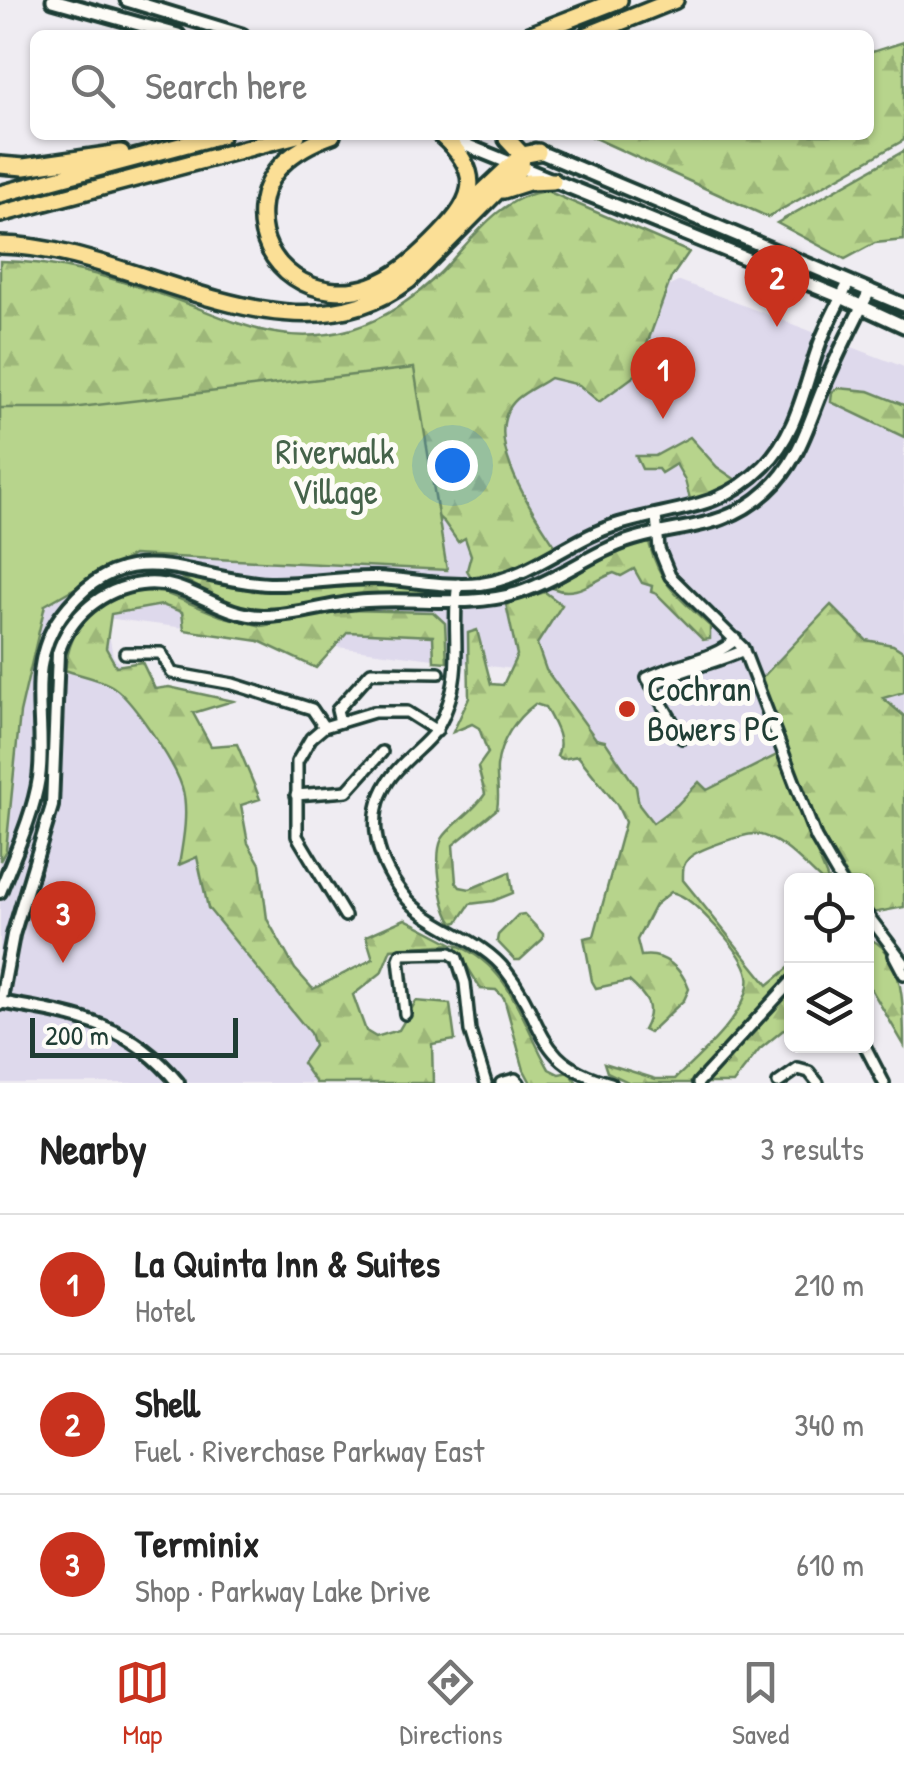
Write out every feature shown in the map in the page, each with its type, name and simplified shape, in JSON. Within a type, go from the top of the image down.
[{"type":"highway","points":[[543,30],[619,0]]},
{"type":"highway","points":[[600,30],[675,0]]},
{"type":"highway","points":[[0,194],[202,140]]},
{"type":"highway","points":[[0,214],[278,140]]},
{"type":"highway","points":[[318,140],[277,170],[263,199],[262,218],[267,243],[278,263],[301,282],[322,291],[340,292],[384,280],[415,259],[523,160]]},
{"type":"highway","points":[[445,140],[460,154],[468,170],[470,193],[464,211]]},
{"type":"highway","points":[[505,140],[523,160]]},
{"type":"highway","points":[[0,165],[24,166],[160,151]]},
{"type":"highway","points":[[0,246],[45,249],[90,259],[266,312],[327,314],[400,287],[500,191],[523,160]]},
{"type":"highway","points":[[500,191],[528,182],[553,181]]},
{"type":"main road","points":[[52,0],[160,30]]},
{"type":"main road","points":[[126,0],[225,30]]},
{"type":"main road","points":[[457,140],[523,160],[904,305]]},
{"type":"main road","points":[[523,160],[553,181],[904,326]]},
{"type":"street","points":[[0,892],[30,816],[38,782],[37,684],[42,655],[61,616],[92,584],[123,570],[158,565],[263,584],[366,578],[458,584],[500,580],[599,531],[694,508],[726,495],[772,457],[795,420],[820,344],[849,282]]},
{"type":"street","points":[[178,1083],[147,1052],[106,1026],[58,1011],[0,1002],[12,935],[52,806],[58,653],[68,632],[90,605],[120,588],[151,582],[187,590],[224,609],[247,615],[268,616],[368,600],[488,600],[524,591],[620,543],[701,527],[731,516],[754,502],[781,477],[800,448],[839,351],[870,290]]},
{"type":"street","points":[[656,516],[662,560],[674,583],[744,650],[816,838],[837,873]]},
{"type":"street","points":[[458,584],[454,602],[454,680],[437,731],[398,768],[380,796],[375,833],[381,858],[411,904],[502,965],[549,1046],[591,1080],[611,1083]]},
{"type":"street","points":[[649,682],[675,664],[721,651],[736,639]]},
{"type":"street","points":[[649,682],[684,669],[718,663],[744,650]]},
{"type":"street","points":[[125,653],[161,653],[172,673],[233,684],[312,710],[324,727]]},
{"type":"street","points":[[340,722],[337,710],[371,672],[438,673]]},
{"type":"street","points":[[649,682],[682,738]]},
{"type":"street","points":[[346,916],[297,836],[297,762],[324,727],[374,712],[406,712],[437,731]]},
{"type":"street","points":[[296,795],[347,792],[382,752]]},
{"type":"street","points":[[874,929],[899,949],[903,965]]},
{"type":"street","points":[[405,1014],[399,959],[402,954],[450,953],[462,968],[470,1027],[486,1083]]},
{"type":"street","points":[[698,1083],[784,990]]},
{"type":"street","points":[[869,1053],[884,1083]]},
{"type":"street","points":[[778,1083],[798,1069],[809,1072],[818,1083]]},
{"type":"street","points":[[501,1083],[515,1079],[520,1083]]},
{"type":"shaded area","points":[[680,281],[904,367],[904,792],[840,761],[654,827],[537,672],[106,618],[113,656],[230,772],[226,863],[360,1083],[0,1083],[0,368],[433,400]]},
{"type":"green space","points":[[904,42],[904,140],[768,217],[599,140],[874,140],[874,51]]},
{"type":"green space","points":[[904,151],[904,240],[875,243],[845,259],[777,223]]},
{"type":"green space","points":[[547,191],[689,252],[671,278],[647,344],[656,360],[599,402],[579,385],[550,378],[517,399],[506,414],[506,453],[524,495],[556,547],[515,568],[471,577],[467,570],[471,555],[465,538],[458,542],[444,522],[417,498],[0,448],[0,261],[103,276],[277,334],[325,335],[364,325],[400,306],[432,281],[501,210]]},
{"type":"green space","name":"Riverwalk Village","points":[[414,368],[447,570],[133,555],[45,605],[20,713],[6,850],[0,861],[0,408],[71,408]]},
{"type":"green space","points":[[838,388],[869,391],[904,405],[904,437],[831,402],[832,392]]},
{"type":"green space","points":[[690,437],[717,467],[736,480],[691,503],[676,464],[661,473],[658,469],[642,469],[636,456],[655,456]]},
{"type":"green space","points":[[649,543],[665,580],[710,626],[710,639],[703,640],[651,592],[652,586],[642,583],[634,569],[621,576],[614,573],[576,590],[552,588],[617,549]]},
{"type":"green space","points":[[182,578],[252,590],[395,586],[443,588],[446,593],[363,597],[260,612],[231,606]]},
{"type":"green space","points":[[138,590],[165,593],[221,616],[262,626],[344,610],[433,612],[445,623],[447,662],[434,661],[433,636],[348,632],[316,668],[259,641],[184,630],[182,612],[162,605],[111,614],[106,648],[116,666],[142,662],[155,689],[169,687],[233,701],[193,713],[211,746],[237,744],[260,799],[241,805],[248,843],[260,864],[267,919],[295,969],[313,989],[373,959],[366,936],[405,919],[453,944],[391,949],[381,973],[353,995],[366,1031],[376,1037],[399,1030],[416,1001],[450,1004],[455,1040],[432,1044],[433,1083],[316,1083],[302,1063],[314,1046],[310,1033],[208,908],[197,857],[179,865],[185,806],[182,787],[171,763],[119,691],[65,670],[73,639],[87,617],[108,602]]},
{"type":"green space","points":[[545,592],[562,605],[537,644],[546,670],[596,739],[605,741],[636,787],[639,805],[653,823],[699,782],[707,790],[777,755],[825,873],[814,873],[783,846],[756,834],[710,847],[687,861],[683,880],[768,985],[784,972],[784,984],[690,1083],[630,1083],[607,1072],[604,1063],[656,1079],[675,1079],[733,1017],[747,988],[746,969],[732,945],[703,913],[671,892],[655,905],[637,940],[641,956],[664,959],[682,975],[689,989],[684,1000],[649,1033],[643,1030],[649,1015],[648,1003],[629,981],[596,988],[584,938],[594,936],[625,822],[617,805],[578,756],[557,756],[559,737],[545,707],[535,704],[505,740],[497,767],[497,809],[453,845],[456,882],[460,887],[470,889],[510,872],[513,893],[470,904],[458,922],[453,923],[445,906],[439,847],[485,794],[478,767],[488,753],[479,728],[472,724],[453,732],[469,698],[468,633],[477,630],[491,684],[503,685],[517,655],[506,604]]},
{"type":"green space","points":[[831,605],[866,640],[893,645],[904,652],[904,692],[883,698],[904,716],[904,907],[874,913],[874,873],[845,873],[814,822],[760,680]]},
{"type":"green space","points":[[524,914],[543,934],[543,939],[515,960],[497,941],[498,935]]},
{"type":"green space","points":[[874,941],[891,959],[896,972],[904,1045],[874,994]]},
{"type":"green space","points":[[457,945],[476,955],[503,982],[549,1069],[559,1074],[570,1072],[577,1083],[531,1083],[504,998],[496,990],[481,989]]},
{"type":"green space","points":[[784,995],[784,1029],[760,1049],[733,1083],[704,1083]]},
{"type":"place","name":"Shell","points":[[777,327]]},
{"type":"place","name":"La Quinta Inn & Suites","points":[[663,419]]},
{"type":"place","name":"Cochran Bowers PC","points":[[627,709]]},
{"type":"place","name":"Terminix","points":[[63,963]]}]
